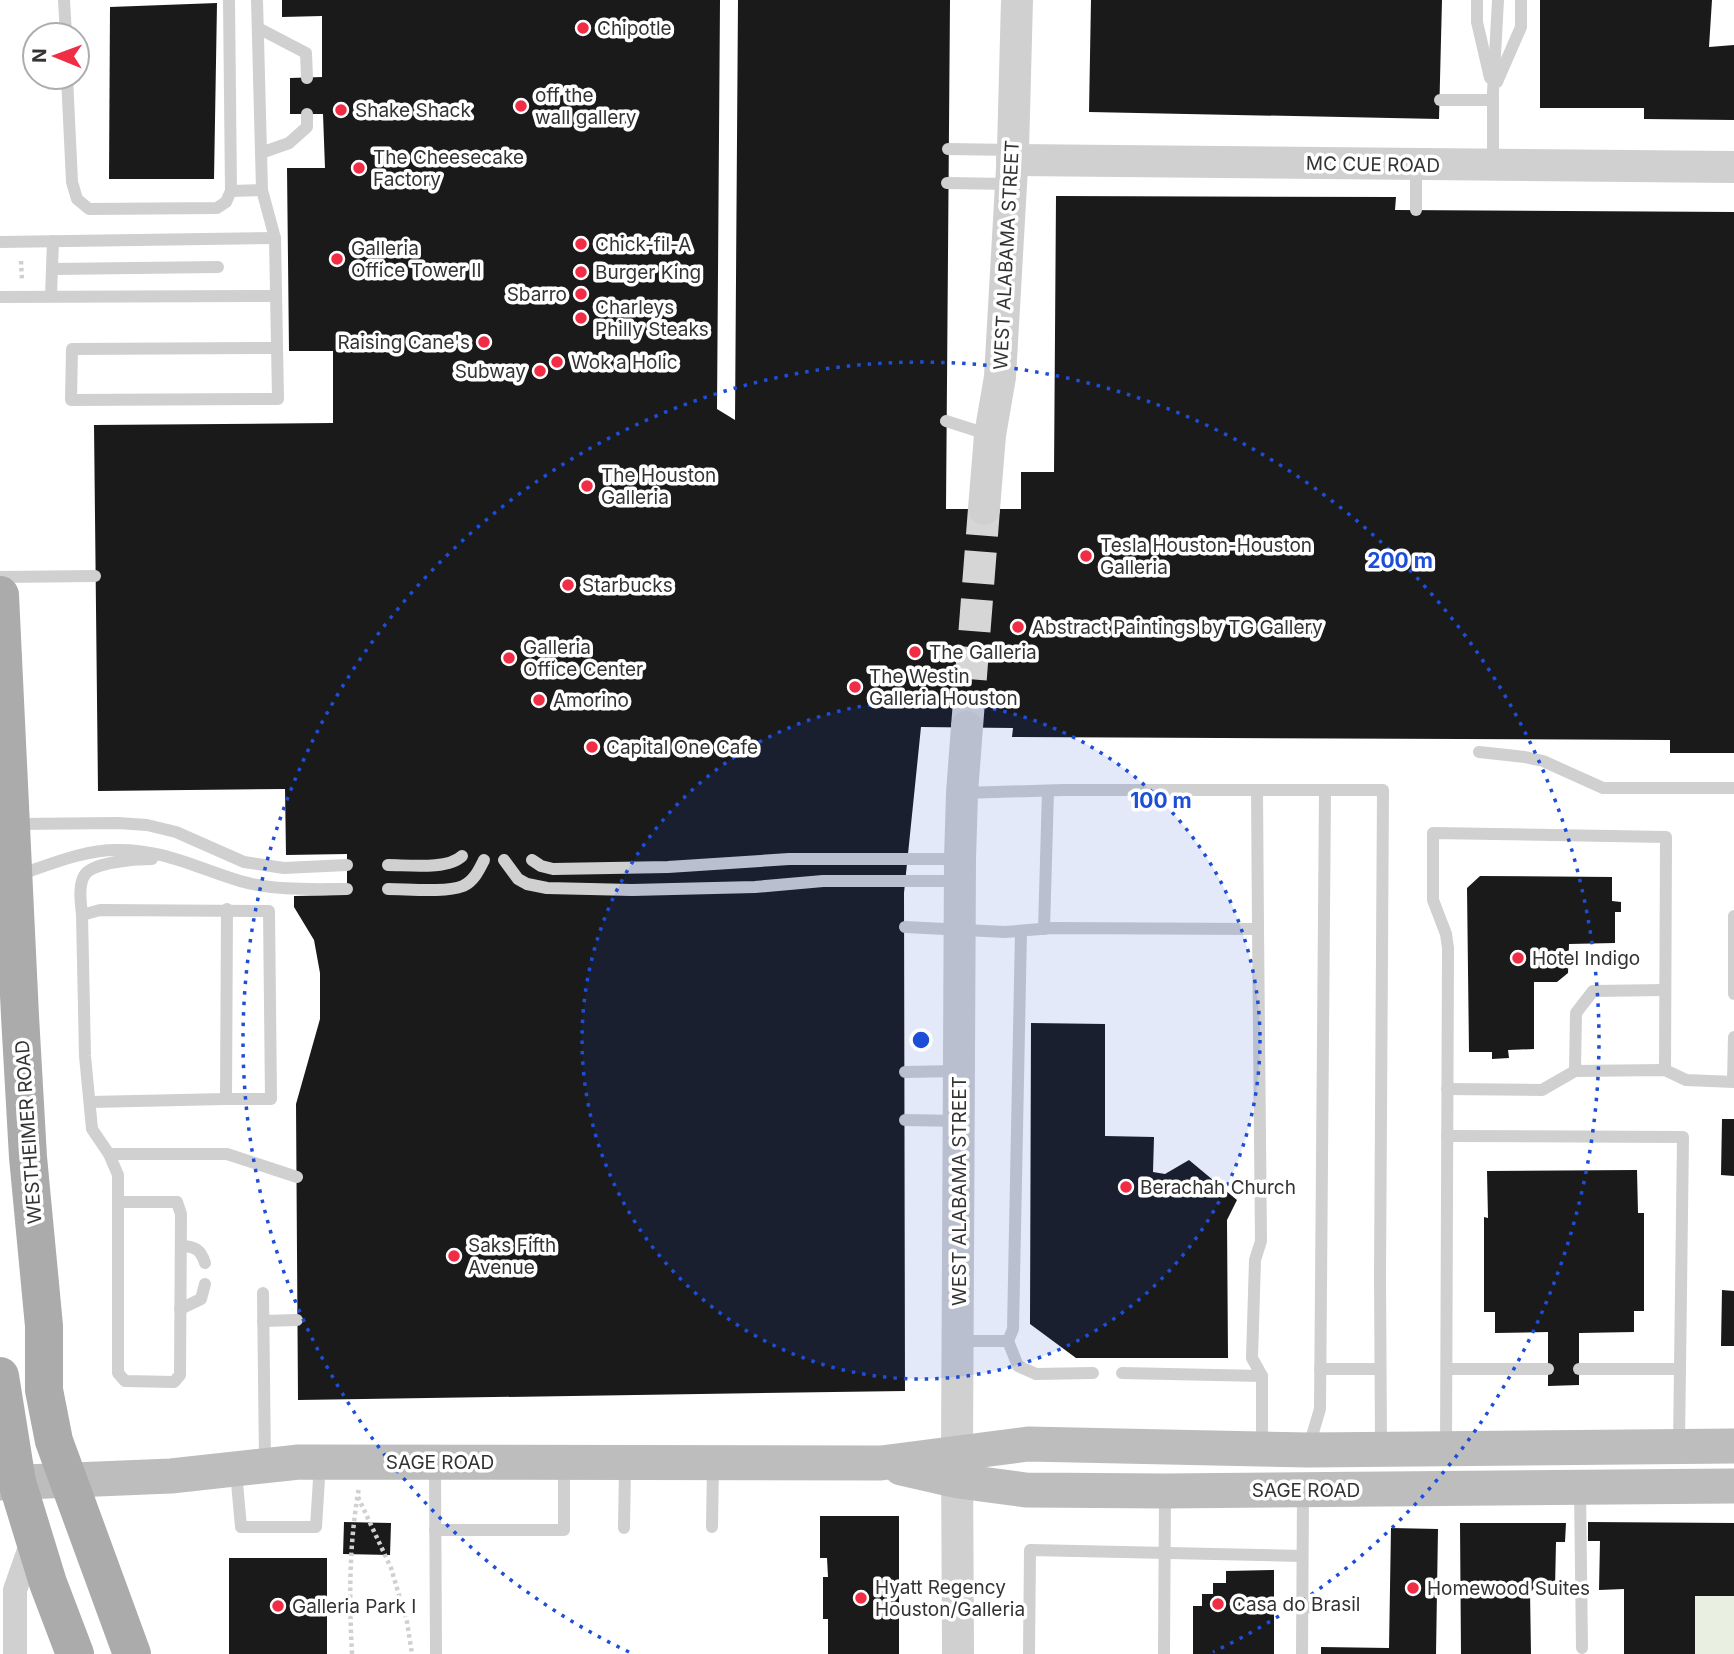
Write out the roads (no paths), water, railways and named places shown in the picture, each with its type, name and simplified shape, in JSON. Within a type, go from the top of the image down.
[{"type":"main road","name":"WESTHEIMER ROAD","points":[[0,595],[14,876],[10,1006],[27,1139],[44,1326],[44,1391],[50,1429],[132,1654]]},
{"type":"main road","points":[[0,1065],[27,1139]]},
{"type":"main road","points":[[0,1376],[9,1483],[34,1535],[48,1583],[75,1654]]},
{"type":"main road","name":"SAGE ROAD","points":[[958,1467],[1028,1444],[1308,1450],[1734,1446]]},
{"type":"main road","points":[[1678,1488],[1679,1448]]},
{"type":"main road","points":[[1303,1490],[1308,1450]]},
{"type":"main road","name":"SAGE ROAD","points":[[9,1483],[171,1476],[320,1462],[359,1479],[435,1462],[713,1462],[881,1463],[958,1467],[1026,1490],[1580,1489],[1734,1486]]},
{"type":"street","name":"WEST ALABAMA STREET","points":[[985,509],[990,435],[1000,377],[1012,165],[1017,0]]},
{"type":"street","name":"MC CUE ROAD","points":[[1012,165],[1416,164],[1734,167]]},
{"type":"street","name":"WEST ALABAMA STREET","points":[[958,1654],[960,870],[967,727]]},
{"type":"street","points":[[15,1654],[7,1622],[34,1535]]},
{"type":"lane","points":[[64,0],[65,21]]},
{"type":"lane","points":[[69,91],[72,182],[77,199],[89,209],[217,208],[226,202],[231,191],[229,0]]},
{"type":"lane","points":[[257,0],[261,190],[275,238],[278,399],[71,400],[72,349],[277,348]]},
{"type":"lane","points":[[1476,0],[1477,22],[1493,96]]},
{"type":"lane","points":[[1493,165],[1498,0]]},
{"type":"lane","points":[[1493,96],[1521,27],[1521,0]]},
{"type":"lane","points":[[258,28],[306,52],[307,78]]},
{"type":"lane","points":[[1440,100],[1493,96]]},
{"type":"lane","points":[[261,153],[289,143],[307,127],[307,114]]},
{"type":"lane","points":[[948,149],[1012,165]]},
{"type":"lane","points":[[1416,164],[1416,210]]},
{"type":"lane","points":[[947,183],[1012,165]]},
{"type":"lane","points":[[231,191],[261,190]]},
{"type":"lane","points":[[0,242],[275,238]]},
{"type":"lane","points":[[51,296],[53,241]]},
{"type":"lane","points":[[52,269],[218,267]]},
{"type":"lane","points":[[0,297],[276,296]]},
{"type":"lane","points":[[946,421],[990,435]]},
{"type":"lane","points":[[0,577],[95,576]]},
{"type":"lane","points":[[1479,752],[1543,761],[1603,788],[1734,788]]},
{"type":"lane","points":[[1257,790],[1261,1241],[1255,1260],[1252,1358],[1262,1376],[1262,1449]]},
{"type":"lane","points":[[1308,1450],[1320,1409],[1325,790]]},
{"type":"lane","points":[[962,793],[1383,790],[1381,1449]]},
{"type":"lane","points":[[1044,929],[1048,791]]},
{"type":"lane","points":[[11,824],[118,822],[147,825],[176,832],[244,862],[284,868],[347,865]]},
{"type":"lane","points":[[1446,1448],[1448,948],[1446,934],[1433,900],[1433,833],[1666,837],[1665,1070]]},
{"type":"lane","points":[[14,876],[94,852],[142,851],[178,858],[241,881],[284,888],[347,889]]},
{"type":"lane","points":[[388,865],[443,865],[456,862],[461,856]]},
{"type":"lane","points":[[118,1202],[177,1202],[181,1214],[180,1376],[174,1382],[125,1381],[118,1373],[118,1202],[118,1175],[109,1154],[93,1129],[86,1056],[81,889],[84,875],[94,867],[136,859],[178,858]]},
{"type":"lane","points":[[532,860],[553,869],[668,867],[789,859],[960,870]]},
{"type":"lane","points":[[388,889],[463,886],[476,876],[484,860]]},
{"type":"lane","points":[[504,860],[517,879],[527,884],[547,888],[632,890],[755,887],[960,870]]},
{"type":"lane","points":[[226,1099],[227,909]]},
{"type":"lane","points":[[82,915],[100,910],[269,911],[271,1098],[90,1102]]},
{"type":"lane","points":[[1734,916],[1734,994]]},
{"type":"lane","points":[[905,928],[1021,931],[1258,929]]},
{"type":"lane","points":[[1021,931],[1015,1284],[1013,1329],[1008,1341],[1018,1366],[1036,1374],[1093,1373]]},
{"type":"lane","points":[[1575,1071],[1576,1013],[1593,991],[1665,990]]},
{"type":"lane","points":[[1447,1088],[1542,1090],[1575,1071],[1665,1070],[1686,1080],[1734,1082],[1734,1037]]},
{"type":"lane","points":[[905,1072],[960,1072]]},
{"type":"lane","points":[[905,1120],[960,1121]]},
{"type":"lane","points":[[1447,1136],[1683,1137],[1679,1448]]},
{"type":"lane","points":[[109,1154],[227,1154],[296,1177]]},
{"type":"lane","points":[[181,1245],[192,1246],[202,1254],[205,1263]]},
{"type":"lane","points":[[180,1308],[201,1299],[205,1284]]},
{"type":"lane","points":[[263,1293],[250,1468],[241,1527],[316,1527],[320,1462]]},
{"type":"lane","points":[[263,1321],[298,1320]]},
{"type":"lane","points":[[958,1341],[1008,1341]]},
{"type":"lane","points":[[1320,1369],[1380,1369]]},
{"type":"lane","points":[[1447,1369],[1548,1370]]},
{"type":"lane","points":[[1579,1369],[1680,1369]]},
{"type":"lane","points":[[1122,1373],[1262,1376]]},
{"type":"lane","points":[[435,1462],[436,1654]]},
{"type":"lane","points":[[435,1530],[564,1530],[564,1462]]},
{"type":"lane","points":[[624,1528],[625,1462]]},
{"type":"lane","points":[[712,1527],[713,1462]]},
{"type":"lane","points":[[1580,1489],[1582,1648]]},
{"type":"lane","points":[[1302,1654],[1303,1490]]},
{"type":"lane","points":[[1164,1654],[1165,1491]]},
{"type":"lane","points":[[1030,1654],[1030,1550],[1302,1556]]},
{"type":"lane","points":[[1302,1607],[1318,1608]]},
{"type":"tunnel","points":[[967,727],[984,509]]},
{"type":"place","name":"Chipotle","points":[[583,28]]},
{"type":"place","name":"off the wall gallery","points":[[521,106]]},
{"type":"place","name":"Shake Shack","points":[[341,110]]},
{"type":"place","name":"The Cheesecake Factory","points":[[359,168]]},
{"type":"place","name":"Chick-fil-A","points":[[581,244]]},
{"type":"place","name":"Galleria Office Tower II","points":[[337,259]]},
{"type":"place","name":"Burger King","points":[[581,272]]},
{"type":"place","name":"Sbarro","points":[[581,294]]},
{"type":"place","name":"Charleys Philly Steaks","points":[[581,318]]},
{"type":"place","name":"Raising Cane's","points":[[484,342]]},
{"type":"place","name":"Wok a Holic","points":[[557,362]]},
{"type":"place","name":"Subway","points":[[540,371]]},
{"type":"place","name":"The Houston Galleria","points":[[587,486]]},
{"type":"place","name":"Tesla Houston-Houston Galleria","points":[[1086,556]]},
{"type":"place","name":"Starbucks","points":[[568,585]]},
{"type":"place","name":"Abstract Paintings by TG Gallery","points":[[1018,627]]},
{"type":"place","name":"The Galleria","points":[[915,652]]},
{"type":"place","name":"Galleria Office Center","points":[[509,658]]},
{"type":"place","name":"The Westin Galleria Houston","points":[[855,687]]},
{"type":"place","name":"Amorino","points":[[539,700]]},
{"type":"place","name":"Capital One Cafe","points":[[592,747]]},
{"type":"place","name":"Hotel Indigo","points":[[1518,958]]},
{"type":"place","name":"Berachah Church","points":[[1126,1187]]},
{"type":"place","name":"Saks Fifth Avenue","points":[[454,1256]]},
{"type":"place","name":"Homewood Suites","points":[[1413,1588]]},
{"type":"place","name":"Hyatt Regency Houston/Galleria","points":[[861,1598]]},
{"type":"place","name":"Casa do Brasil","points":[[1218,1604]]},
{"type":"place","name":"Galleria Park I","points":[[278,1606]]}]
